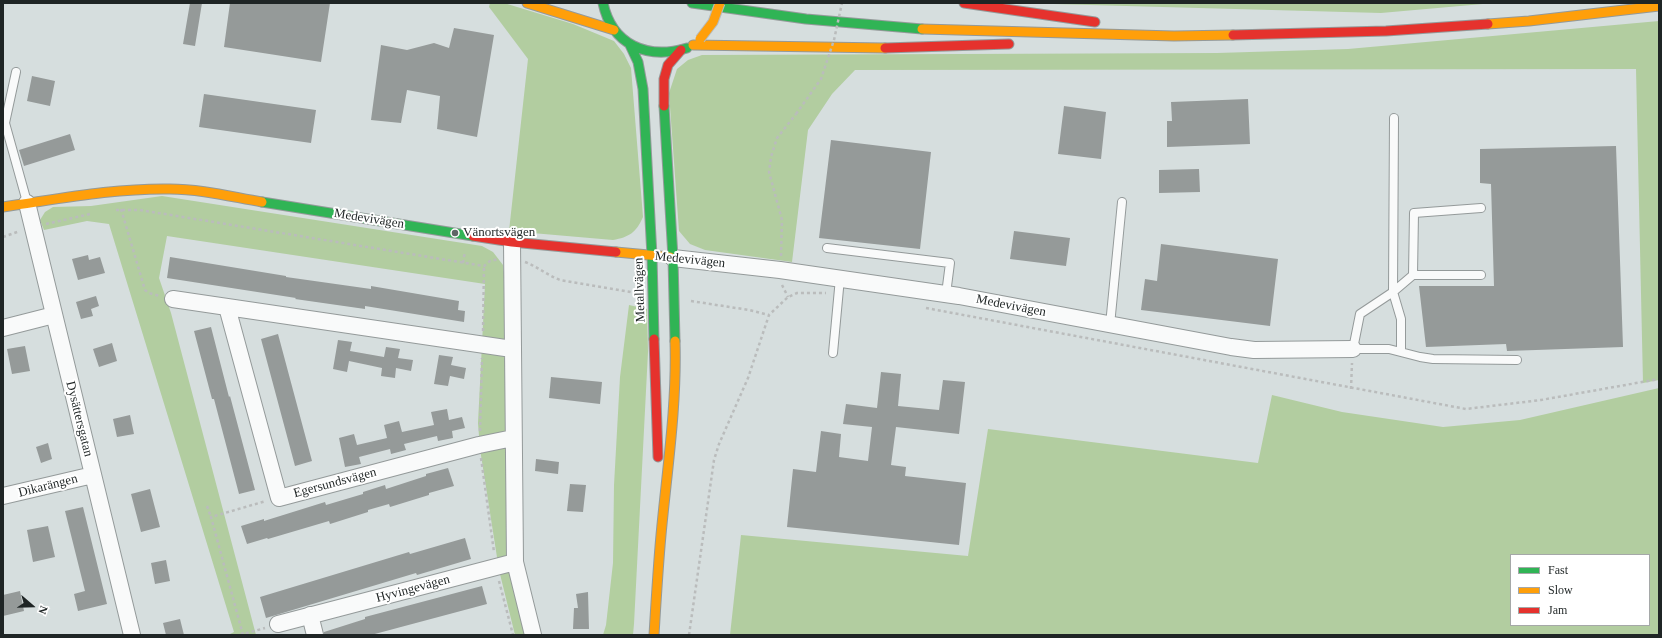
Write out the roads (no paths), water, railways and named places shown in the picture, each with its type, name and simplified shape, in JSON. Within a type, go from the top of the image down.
[{"type":"main road","points":[[527,3],[612,26]]},
{"type":"main road","points":[[603,3],[612,26],[630,45],[642,50],[668,54],[681,50],[697,42],[711,27],[718,12],[720,3]]},
{"type":"main road","points":[[692,3],[806,19],[902,28],[1114,35],[1249,35],[1386,31],[1529,21],[1659,6]]},
{"type":"main road","points":[[964,3],[1108,24]]},
{"type":"main road","points":[[857,14],[911,20],[1140,26]]},
{"type":"main road","points":[[1235,26],[1354,22]]},
{"type":"main road","points":[[1041,42],[1114,35]]},
{"type":"main road","points":[[697,42],[790,48],[969,47],[1020,43]]},
{"type":"main road","name":"Metallvägen","points":[[630,45],[638,62],[644,89],[652,256],[661,536]]},
{"type":"main road","name":"Metallvägen","points":[[654,635],[661,536],[672,434],[676,361],[673,258],[663,96],[664,79],[668,65],[681,50]]},
{"type":"main road","name":"Medevivägen","points":[[3,207],[121,190],[172,189],[202,192],[512,242],[673,258]]},
{"type":"street","name":"Dysättersgatan","points":[[27,203],[132,635]]},
{"type":"street","points":[[512,242],[515,562],[533,635]]},
{"type":"street","name":"Medevivägen","points":[[673,258],[780,270],[946,294],[1254,350],[1353,349]]},
{"type":"street","points":[[173,299],[512,349]]},
{"type":"street","name":"Egersundsvägen","points":[[227,307],[278,498],[479,445],[513,438]]},
{"type":"street","points":[[3,328],[54,316]]},
{"type":"street","name":"Dikarängen","points":[[3,496],[93,475]]},
{"type":"street","name":"Hyvingevägen","points":[[278,624],[515,562]]},
{"type":"street","points":[[310,615],[315,635]]},
{"type":"lane","points":[[16,72],[5,123],[27,203]]},
{"type":"lane","points":[[1394,118],[1393,292],[1401,319],[1401,352]]},
{"type":"lane","points":[[1110,325],[1122,202]]},
{"type":"lane","points":[[1413,275],[1414,213],[1481,208]]},
{"type":"lane","points":[[827,248],[950,263],[946,294]]},
{"type":"lane","points":[[1481,275],[1413,275],[1393,292],[1360,314],[1353,349],[1389,348],[1433,359],[1517,360]]},
{"type":"lane","points":[[833,353],[840,278]]},
{"type":"place","name":"Vänortsvägen","points":[[455,233]]}]
